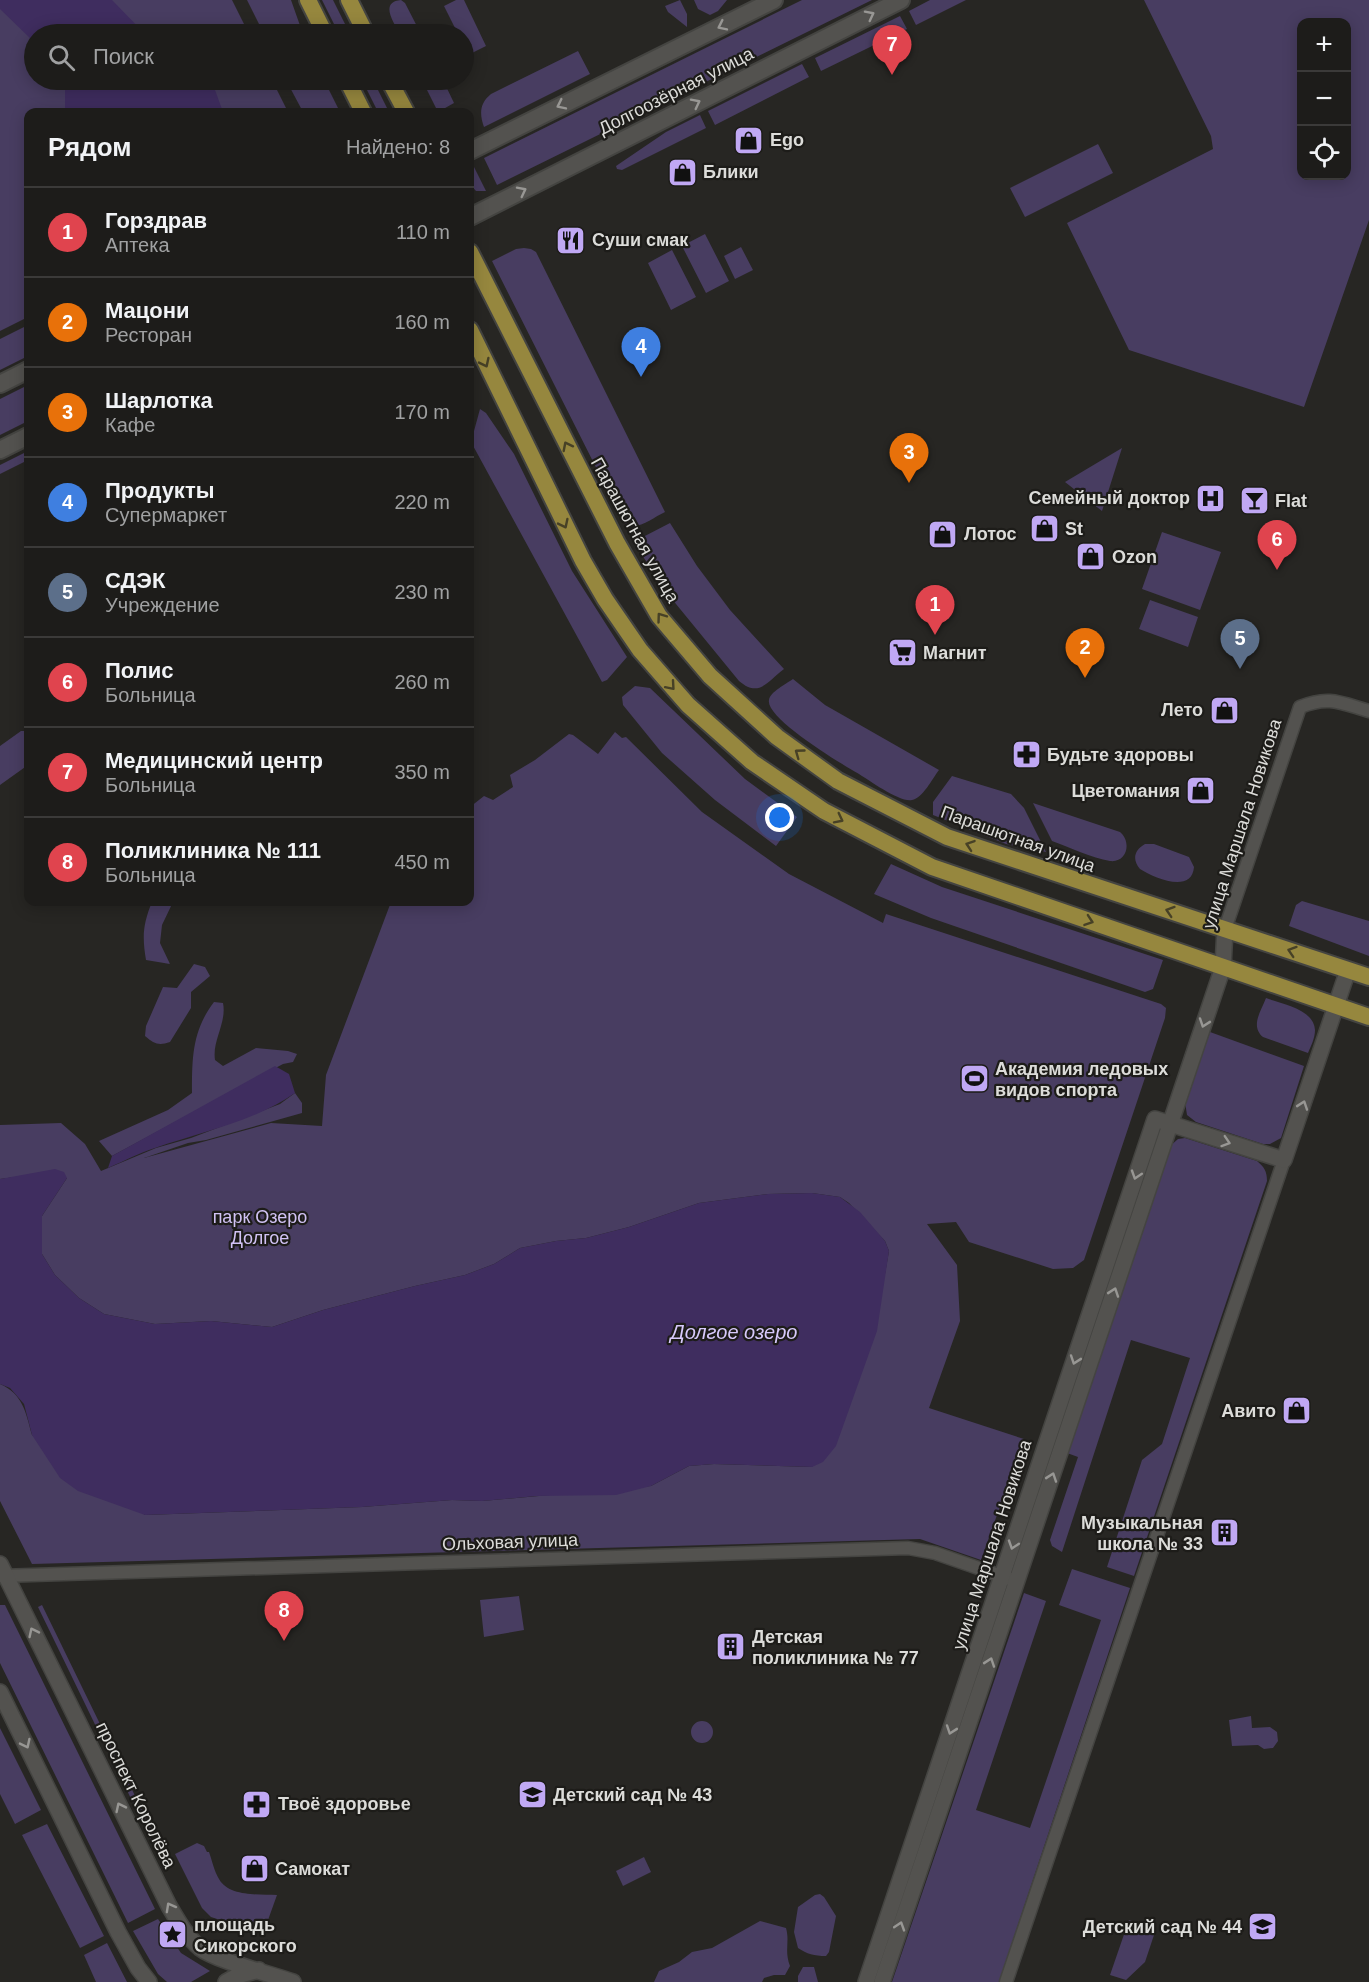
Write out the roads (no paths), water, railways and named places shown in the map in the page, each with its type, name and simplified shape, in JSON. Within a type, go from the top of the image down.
[{"type":"main road","points":[[308,0],[320,24]]},
{"type":"main road","points":[[348,0],[361,24]]},
{"type":"main road","name":"Долгоозёрная улица","points":[[474,148],[774,0]]},
{"type":"main road","name":"Долгоозёрная улица","points":[[474,215],[901,0]]},
{"type":"main road","points":[[352,90],[361,108]]},
{"type":"main road","points":[[394,90],[404,108]]},
{"type":"main road","name":"Парашютная улица","points":[[474,260],[617,543],[659,616],[711,676],[777,737],[838,781],[947,837],[1369,977]]},
{"type":"main road","points":[[474,338],[583,561],[605,599],[640,650],[688,705],[752,762],[824,812],[932,867],[1369,1017]]},
{"type":"main road","points":[[0,384],[24,372]]},
{"type":"main road","points":[[0,450],[24,438]]},
{"type":"street","name":"улица Маршала Новикова","points":[[866,1982],[1170,1124],[1223,967],[1225,929],[1300,707],[1316,700],[1327,700],[1369,711]]},
{"type":"street","points":[[1006,1982],[1348,970]]},
{"type":"street","name":"улица Маршала Новикова","points":[[882,1982],[1155,1119],[1170,1124]]},
{"type":"street","points":[[1170,1124],[1284,1160]]},
{"type":"street","name":"Ольховая улица","points":[[2,1572],[908,1548],[935,1553],[1010,1579]]},
{"type":"street","name":"проспект Королёва","points":[[2,1572],[169,1906],[187,1935],[202,1949],[216,1956],[293,1982]]},
{"type":"street","points":[[0,1692],[118,1932],[138,1968],[149,1982]]},
{"type":"street","points":[[226,1982],[237,1976],[259,1970]]},
{"type":"water","points":[[0,0],[112,0],[135,24],[24,24],[24,32],[0,9]]},
{"type":"water","points":[[65,90],[215,90],[222,108],[65,108]]},
{"type":"water","points":[[275,1066],[289,1074],[295,1093],[280,1103],[228,1125],[149,1150],[108,1168],[112,1156]]},
{"type":"water","name":"Долгое озеро","points":[[55,1169],[64,1172],[67,1178],[42,1216],[42,1254],[55,1275],[79,1298],[104,1314],[155,1324],[211,1321],[272,1327],[323,1310],[465,1275],[494,1264],[520,1248],[586,1238],[629,1227],[699,1203],[768,1194],[812,1193],[840,1197],[860,1212],[885,1241],[889,1251],[877,1331],[836,1446],[823,1462],[812,1467],[714,1464],[689,1466],[651,1486],[616,1495],[537,1496],[362,1507],[145,1515],[78,1491],[60,1478],[32,1435],[24,1404],[10,1388],[0,1384],[0,1179]]},
{"type":"place","name":"Медицинский центр","points":[[892,75]]},
{"type":"place","name":"Ego","points":[[749,140]]},
{"type":"place","name":"Блики","points":[[682,172]]},
{"type":"place","name":"Суши смак","points":[[571,240]]},
{"type":"place","name":"Продукты","points":[[641,377]]},
{"type":"place","name":"Шарлотка","points":[[909,483]]},
{"type":"place","name":"Семейный доктор","points":[[1211,498]]},
{"type":"place","name":"Flat","points":[[1254,501]]},
{"type":"place","name":"St","points":[[1044,529]]},
{"type":"place","name":"Лотос","points":[[943,534]]},
{"type":"place","name":"Ozon","points":[[1091,557]]},
{"type":"place","name":"Полис","points":[[1277,570]]},
{"type":"place","name":"Горздрав","points":[[935,635]]},
{"type":"place","name":"Магнит","points":[[902,653]]},
{"type":"place","name":"СДЭК","points":[[1240,669]]},
{"type":"place","name":"Мацони","points":[[1085,678]]},
{"type":"place","name":"Лето","points":[[1224,710]]},
{"type":"place","name":"Будьте здоровы","points":[[1026,755]]},
{"type":"place","name":"Цветомания","points":[[1201,791]]},
{"type":"place","name":"Академия ледовых видов спорта","points":[[974,1079]]},
{"type":"place","name":"Авито","points":[[1297,1411]]},
{"type":"place","name":"Музыкальная школа № 33","points":[[1224,1533]]},
{"type":"place","name":"Поликлиника № 111","points":[[284,1641]]},
{"type":"place","name":"Детская поликлиника № 77","points":[[731,1647]]},
{"type":"place","name":"Детский сад № 43","points":[[532,1795]]},
{"type":"place","name":"Твоё здоровье","points":[[257,1804]]},
{"type":"place","name":"Самокат","points":[[254,1869]]},
{"type":"place","name":"Детский сад № 44","points":[[1263,1927]]},
{"type":"place","name":"площадь Сикорского","points":[[173,1935]]},
{"type":"park label","name":"парк Озеро Долгое","points":[[260,1227]]}]
